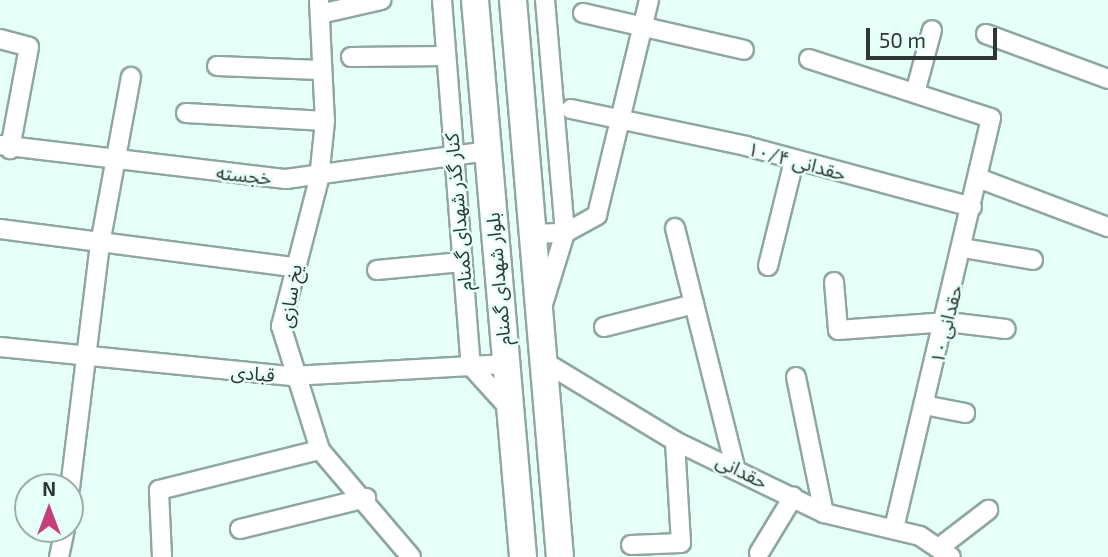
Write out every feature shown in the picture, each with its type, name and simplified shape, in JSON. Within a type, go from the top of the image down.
[{"type":"highway","name":"بلوار شهدای گمنام","points":[[475,0],[523,557]]},
{"type":"highway","name":"بلوار شهدای گمنام","points":[[513,0],[558,516],[559,557]]},
{"type":"highway","points":[[558,516],[567,557]]},
{"type":"highway","points":[[517,557],[520,520]]},
{"type":"street","points":[[319,7],[381,0]]},
{"type":"street","name":"کنار گذر شهدای گمنام","points":[[442,0],[471,366]]},
{"type":"street","points":[[539,317],[565,233],[545,0]]},
{"type":"street","points":[[532,234],[565,233],[597,215],[649,0]]},
{"type":"street","name":"یخ سازی","points":[[319,7],[320,69],[325,121],[319,179],[293,267],[281,326],[292,376],[320,450],[366,498],[411,557]]},
{"type":"street","points":[[583,13],[643,29],[744,50]]},
{"type":"street","points":[[809,59],[915,93],[932,30]]},
{"type":"street","points":[[986,34],[1108,79]]},
{"type":"street","points":[[0,39],[29,47],[5,147]]},
{"type":"street","points":[[351,57],[446,56]]},
{"type":"street","points":[[217,66],[320,69]]},
{"type":"street","points":[[72,473],[100,244],[131,77]]},
{"type":"street","name":"حقدانی ۱۰","points":[[894,529],[924,405],[948,322],[991,118],[915,93]]},
{"type":"street","name":"حقدانی ۱۰/۴","points":[[571,109],[794,161],[972,207]]},
{"type":"street","points":[[186,113],[325,121]]},
{"type":"street","name":"خجسته","points":[[5,147],[114,162],[319,179],[487,151]]},
{"type":"street","points":[[768,266],[794,161]]},
{"type":"street","points":[[978,178],[1108,227]]},
{"type":"street","points":[[676,228],[735,466]]},
{"type":"street","points":[[0,229],[293,267]]},
{"type":"street","points":[[963,248],[1032,260]]},
{"type":"street","points":[[377,270],[462,262]]},
{"type":"street","points":[[834,282],[838,330],[948,322],[1006,328]]},
{"type":"street","points":[[604,327],[694,304]]},
{"type":"street","name":"قبادی","points":[[0,347],[87,358],[292,376],[506,364]]},
{"type":"street","name":"حقدانی","points":[[543,362],[676,441],[735,466],[824,513],[894,529],[945,552]]},
{"type":"street","points":[[471,366],[510,409]]},
{"type":"street","points":[[796,377],[824,513]]},
{"type":"street","points":[[924,405],[965,413]]},
{"type":"street","points":[[631,545],[681,543],[676,441]]},
{"type":"street","points":[[162,557],[159,490],[320,450]]},
{"type":"street","points":[[759,554],[793,497]]},
{"type":"street","points":[[240,529],[366,498]]},
{"type":"street","points":[[945,552],[988,510]]}]
